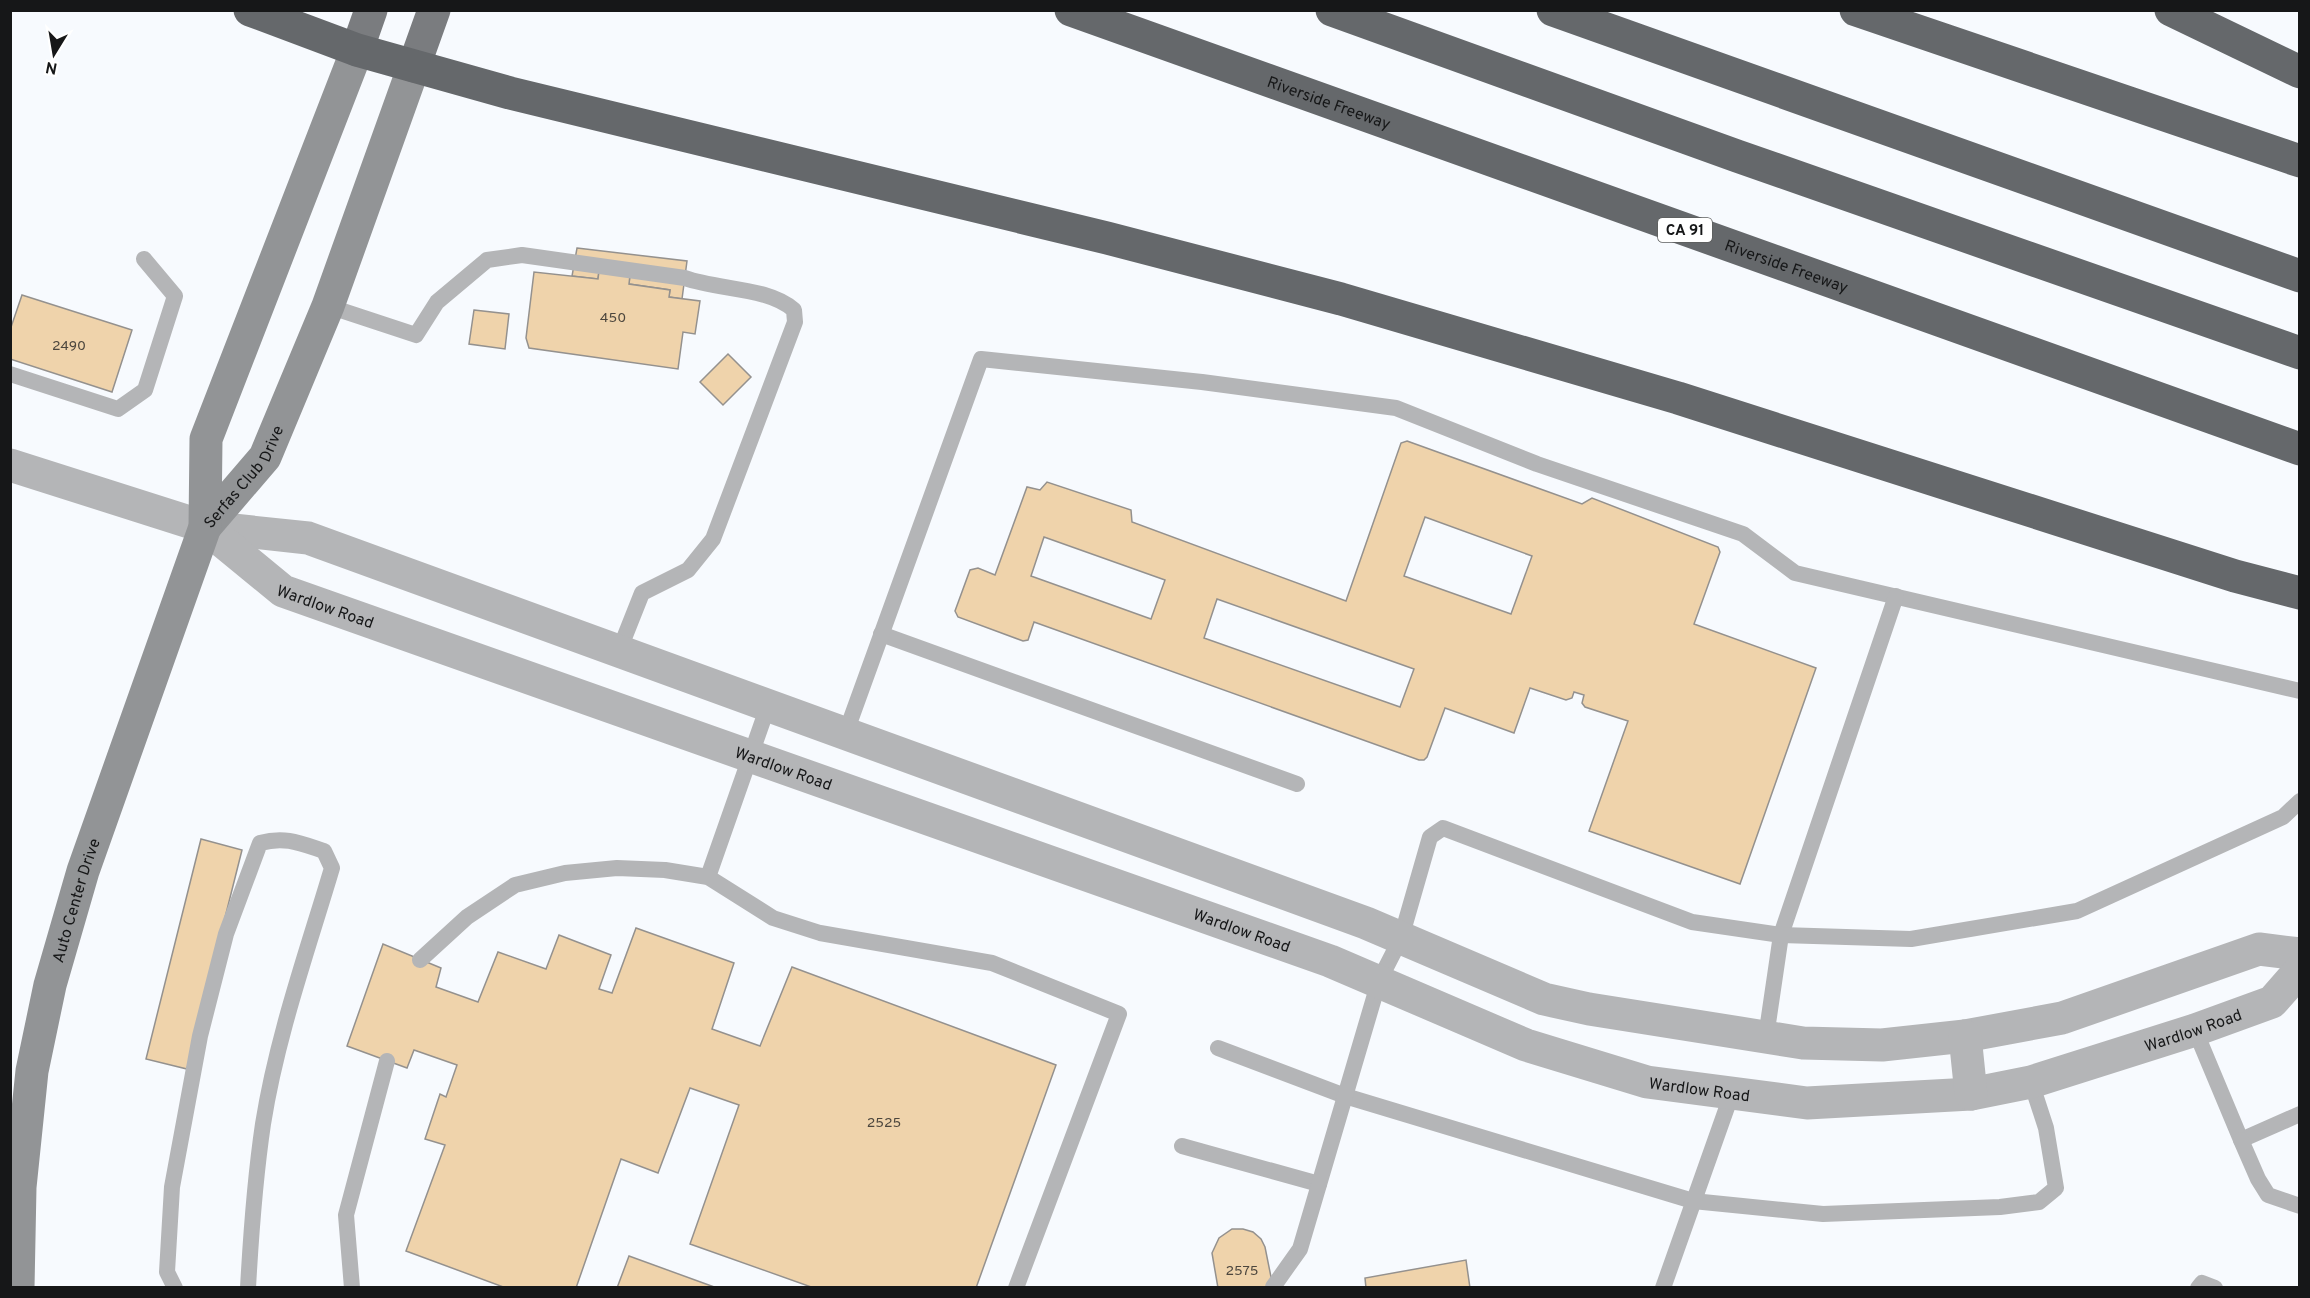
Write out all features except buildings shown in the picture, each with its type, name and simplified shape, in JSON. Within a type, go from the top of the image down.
[{"type":"highway","points":[[250,10],[357,50],[520,95],[1095,235],[1341,299],[1678,398],[2235,576],[2300,593]]},
{"type":"highway","name":"Riverside Freeway","points":[[1071,10],[2300,449]]},
{"type":"highway","points":[[1332,10],[1737,156],[2300,353]]},
{"type":"highway","points":[[1552,10],[2300,276]]},
{"type":"highway","points":[[1856,10],[2300,161]]},
{"type":"highway","points":[[2171,10],[2300,72]]},
{"type":"main road","name":"Serfas Club Drive","points":[[205,527],[206,439],[371,10]]},
{"type":"main road","name":"Serfas Club Drive","points":[[205,527],[266,457],[328,306],[434,10]]},
{"type":"main road","name":"Auto Center Drive","points":[[18,1287],[20,1187],[32,1071],[50,985],[83,871],[205,527]]},
{"type":"street","name":"Wardlow Road","points":[[10,465],[205,527],[308,538],[1366,923],[1544,999],[1588,1009],[1803,1043],[1882,1045],[1965,1036],[2062,1018],[2259,949],[2300,954]]},
{"type":"street","name":"Wardlow Road","points":[[205,527],[283,591],[1330,961],[1526,1045],[1647,1082],[1808,1102],[1971,1094],[2031,1082],[2196,1030],[2272,1002],[2300,970]]},
{"type":"street","points":[[1965,1036],[1971,1094]]},
{"type":"lane","points":[[328,306],[416,335],[437,302],[487,260],[522,255],[685,278],[702,284],[749,291],[785,302],[794,310],[795,322],[713,539],[688,570],[642,593],[619,651]]},
{"type":"lane","points":[[10,374],[118,409],[145,390],[175,296],[144,260]]},
{"type":"lane","points":[[845,735],[981,359],[1202,382],[1396,408],[1537,464],[1743,534],[1795,573],[2300,691]]},
{"type":"lane","points":[[1766,1037],[1781,935],[1896,596]]},
{"type":"lane","points":[[881,634],[1297,784]]},
{"type":"lane","points":[[708,877],[768,705]]},
{"type":"lane","points":[[1273,1287],[1300,1249],[1379,981],[1401,938],[1430,837],[1443,828],[1692,922],[1781,935],[1911,939],[2077,910],[2283,817],[2300,801]]},
{"type":"lane","points":[[175,1287],[167,1272],[172,1187],[200,1036],[226,934],[260,843],[276,838],[293,840],[324,851],[332,868],[287,1017],[271,1082],[253,1200],[248,1287]]},
{"type":"lane","points":[[420,960],[467,917],[515,885],[565,873],[617,868],[665,870],[708,877],[773,918],[820,933],[992,963],[1119,1014],[1016,1287]]},
{"type":"lane","points":[[2196,1030],[2258,1179],[2268,1195],[2300,1206]]},
{"type":"lane","points":[[1218,1048],[1345,1096],[1693,1201],[1823,1214],[2000,1207],[2039,1202],[2056,1188],[2046,1128],[2031,1082]]},
{"type":"lane","points":[[352,1287],[346,1215],[387,1061]]},
{"type":"lane","points":[[1663,1287],[1731,1093]]},
{"type":"lane","points":[[2241,1140],[2300,1114]]},
{"type":"lane","points":[[1182,1146],[1319,1184]]},
{"type":"lane","points":[[2198,1287],[2202,1283],[2215,1287]]}]
